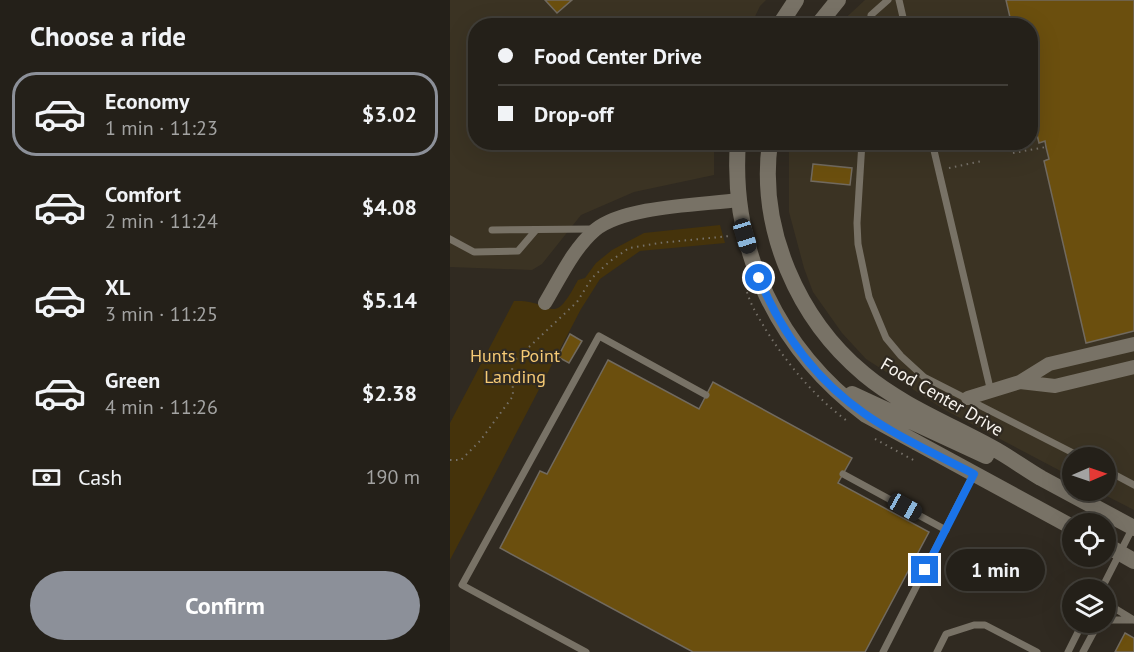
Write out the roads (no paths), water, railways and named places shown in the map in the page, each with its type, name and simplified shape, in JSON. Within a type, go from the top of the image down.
[{"type":"main road","points":[[784,18],[796,0]]},
{"type":"main road","points":[[823,18],[838,0]]},
{"type":"main road","points":[[737,150],[738,201],[745,236],[767,298],[778,320],[808,362],[845,399],[866,415],[1062,522]]},
{"type":"main road","name":"Food Center Drive","points":[[770,150],[768,194],[777,240],[794,285],[817,324],[832,342],[865,375],[904,401],[1133,527]]},
{"type":"main road","points":[[826,381],[993,460],[1040,477]]},
{"type":"street","points":[[545,303],[574,254],[596,229],[624,215],[738,201]]},
{"type":"street","points":[[968,398],[991,393],[1020,382],[1049,364],[1134,344]]},
{"type":"street","points":[[1020,382],[1055,386],[1134,367]]},
{"type":"lane","points":[[871,18],[871,15],[888,0]]},
{"type":"lane","points":[[899,0],[903,18]]},
{"type":"lane","points":[[861,150],[856,223],[858,244],[869,297],[881,329],[891,346],[918,372],[938,385],[1062,447]]},
{"type":"lane","points":[[934,150],[991,393]]},
{"type":"lane","points":[[492,230],[596,229]]},
{"type":"lane","points":[[450,239],[474,252],[518,251],[536,230]]},
{"type":"lane","points":[[586,652],[462,585],[599,336],[706,395]]},
{"type":"lane","points":[[843,474],[946,530]]},
{"type":"lane","points":[[883,652],[974,474]]},
{"type":"lane","points":[[1116,475],[1134,485]]},
{"type":"lane","points":[[1107,579],[1133,527]]},
{"type":"lane","points":[[1116,609],[1133,620]]},
{"type":"lane","points":[[1116,620],[1133,620]]},
{"type":"lane","points":[[937,652],[946,634],[980,625],[990,626],[1032,651]]},
{"type":"lane","points":[[1068,652],[1078,633]]},
{"type":"lane","points":[[1083,652],[1092,633]]},
{"type":"park label","name":"Hunts Point Landing","points":[[515,366]]}]
